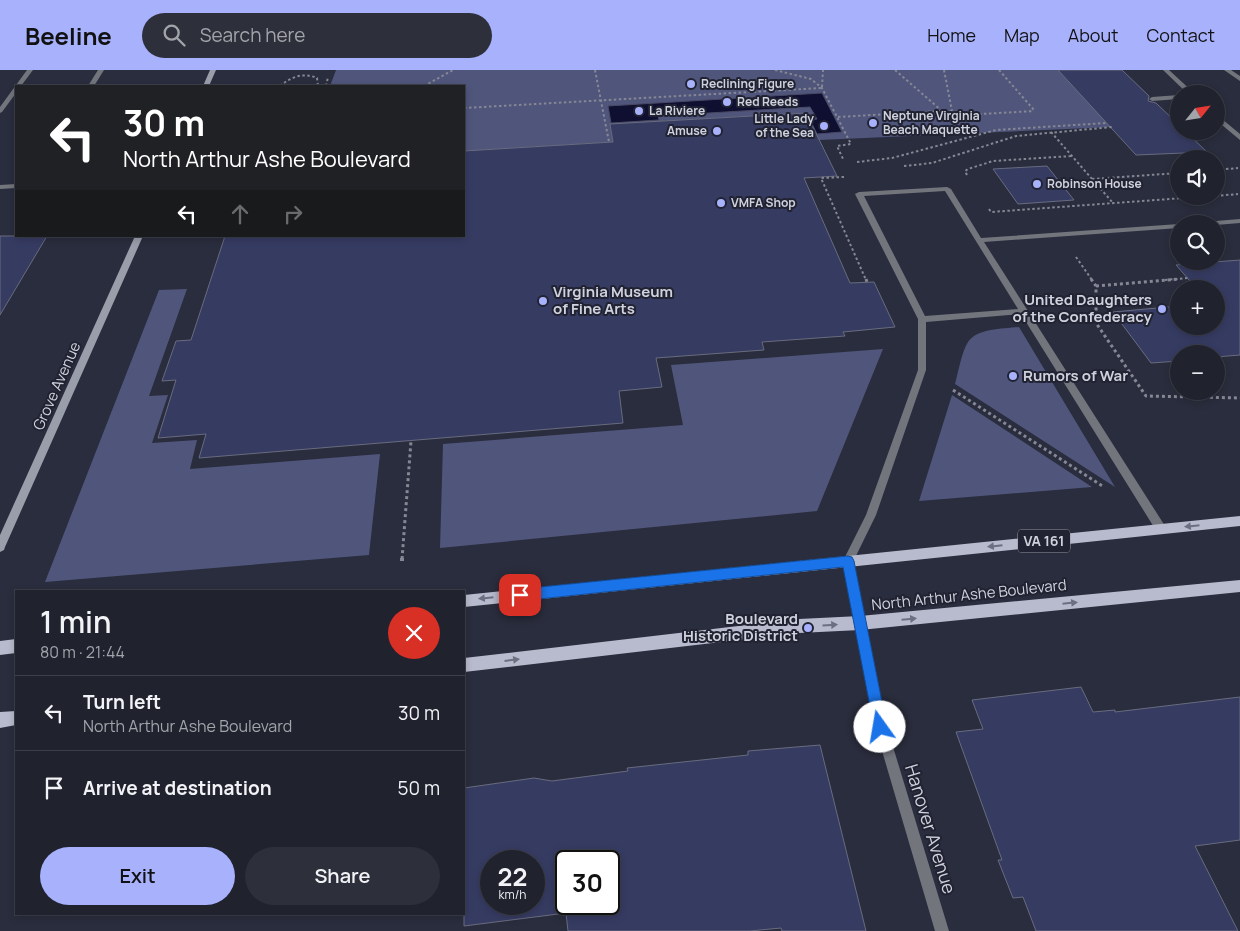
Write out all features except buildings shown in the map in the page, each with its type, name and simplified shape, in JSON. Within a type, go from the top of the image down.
[{"type":"main road","points":[[206,85],[214,70]]},
{"type":"main road","name":"Grove Avenue","points":[[0,547],[139,237]]},
{"type":"main road","name":"VA 161","points":[[465,601],[1240,521]]},
{"type":"main road","name":"North Arthur Ashe Boulevard","points":[[465,665],[799,626],[860,623],[1240,586]]},
{"type":"main road","points":[[0,648],[15,646]]},
{"type":"main road","points":[[0,720],[15,718]]},
{"type":"street","points":[[19,85],[30,70]]},
{"type":"street","points":[[92,85],[101,70]]},
{"type":"street","points":[[1166,70],[1182,85]]},
{"type":"street","points":[[1227,70],[1240,79]]},
{"type":"street","points":[[0,111],[15,91]]},
{"type":"street","points":[[1152,99],[1170,98]]},
{"type":"street","points":[[1225,124],[1240,138]]},
{"type":"street","points":[[0,187],[15,186]]},
{"type":"street","points":[[848,561],[871,515],[922,370],[922,318],[859,194],[947,188],[1161,529]]},
{"type":"street","points":[[1225,222],[1240,221]]},
{"type":"street","points":[[980,240],[1170,227]]},
{"type":"street","points":[[922,318],[1024,310]]},
{"type":"street","name":"Hanover Avenue","points":[[848,561],[880,727],[942,931]]},
{"type":"path","points":[[426,85],[453,70]]},
{"type":"path","points":[[595,70],[609,142]]},
{"type":"path","points":[[775,70],[811,79],[822,88],[852,144],[837,146],[843,159]]},
{"type":"path","points":[[822,88],[823,70]]},
{"type":"path","points":[[895,70],[942,111]]},
{"type":"path","points":[[944,70],[952,111]]},
{"type":"path","points":[[838,117],[942,111],[952,111],[964,115],[1034,111],[999,70]]},
{"type":"path","points":[[282,85],[291,78],[303,75],[317,78],[318,85],[326,85],[328,77]]},
{"type":"path","points":[[465,108],[822,88]]},
{"type":"path","points":[[858,162],[892,158],[996,130],[1106,123]]},
{"type":"path","points":[[899,166],[932,163],[1016,136],[1112,127]]},
{"type":"path","points":[[1051,132],[1113,203]]},
{"type":"path","points":[[969,179],[964,171],[983,163],[1072,156]]},
{"type":"path","points":[[1225,169],[1238,168]]},
{"type":"path","points":[[1092,179],[1170,173]]},
{"type":"path","points":[[1225,195],[1238,194]]},
{"type":"path","points":[[985,204],[991,212],[1170,199]]},
{"type":"path","points":[[1060,234],[1096,286],[1096,323],[1146,396],[1240,398]]},
{"type":"path","points":[[1096,286],[1188,278]]},
{"type":"path","points":[[953,390],[1112,492]]},
{"type":"path","points":[[402,561],[411,441]]},
{"type":"shaded area","points":[[336,70],[1058,70],[1112,127],[819,140],[806,113],[610,124],[613,142],[465,151],[465,85],[330,85]]},
{"type":"shaded area","points":[[822,93],[842,132],[817,134],[810,120],[817,119],[810,107],[658,116],[659,120],[611,123],[608,106]]},
{"type":"shaded area","points":[[187,289],[149,396],[168,395],[152,443],[197,440],[190,469],[380,454],[369,555],[45,582],[159,290]]},
{"type":"shaded area","points":[[1019,327],[1115,487],[955,384],[960,362],[972,337],[991,330]]},
{"type":"shaded area","points":[[883,349],[817,511],[440,548],[443,444],[683,425],[671,365]]},
{"type":"shaded area","points":[[952,395],[1092,487],[919,501]]},
{"type":"place","name":"Reclining Figure","points":[[691,84]]},
{"type":"place","name":"Red Reeds","points":[[727,102]]},
{"type":"place","name":"La Riviere","points":[[639,111]]},
{"type":"place","name":"Neptune Virginia Beach Maquette","points":[[873,123]]},
{"type":"place","name":"Little Lady of the Sea","points":[[824,126]]},
{"type":"place","name":"Amuse","points":[[717,131]]},
{"type":"place","name":"Robinson House","points":[[1037,184]]},
{"type":"place","name":"VMFA Shop","points":[[721,203]]},
{"type":"place","name":"Virginia Museum of Fine Arts","points":[[543,301]]},
{"type":"place","name":"United Daughters of the Confederacy","points":[[1162,309]]},
{"type":"place","name":"Rumors of War","points":[[1013,376]]},
{"type":"place","name":"Boulevard Historic District","points":[[808,628]]},
{"type":"route","points":[[520,595],[848,561],[880,727]]}]
